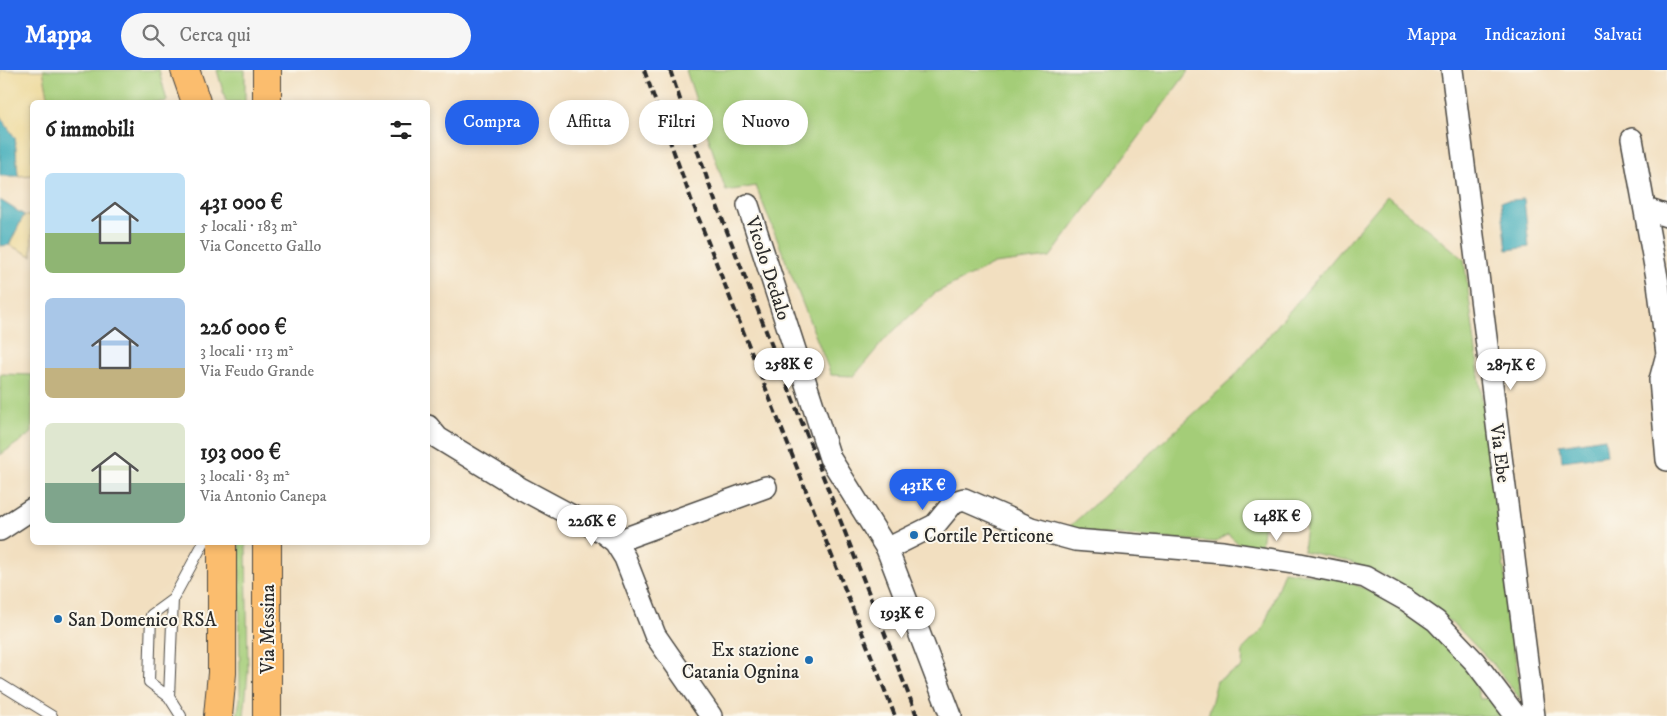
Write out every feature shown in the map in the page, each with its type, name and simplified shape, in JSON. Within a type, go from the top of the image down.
[{"type":"main road","points":[[185,70],[195,100]]},
{"type":"main road","points":[[204,70],[212,100]]},
{"type":"main road","points":[[267,70],[267,100]]},
{"type":"main road","points":[[218,716],[222,673],[222,545]]},
{"type":"main road","name":"Via Messina","points":[[265,711],[267,545]]},
{"type":"street","name":"Via Ebe","points":[[1452,70],[1534,716]]},
{"type":"street","points":[[1632,139],[1662,282],[1667,354],[1660,380],[1667,460]]},
{"type":"street","name":"Vicolo Dedalo","points":[[748,205],[830,458],[886,549],[951,716]]},
{"type":"street","points":[[1646,209],[1667,216]]},
{"type":"street","points":[[430,428],[438,438],[520,488],[602,532],[615,542],[625,558],[655,635],[711,716]]},
{"type":"street","points":[[615,542],[766,488]]},
{"type":"street","points":[[886,549],[936,525],[954,502],[964,499],[1031,528],[1075,540],[1223,552],[1300,564],[1365,577],[1406,600],[1436,621],[1475,662],[1516,716]]},
{"type":"street","points":[[0,530],[30,510]]},
{"type":"lane","points":[[181,716],[169,698],[150,682],[151,615],[173,599],[202,545]]},
{"type":"lane","points":[[169,698],[173,599]]},
{"type":"lane","points":[[0,684],[52,716]]},
{"type":"green space","points":[[43,70],[159,70],[167,100],[49,100]]},
{"type":"green space","points":[[217,70],[245,70],[245,100],[225,100]]},
{"type":"green space","points":[[686,70],[1189,70],[1050,257],[994,264],[935,293],[886,338],[854,376],[831,375],[756,186],[726,191],[711,145],[713,145],[713,100],[696,100]]},
{"type":"green space","points":[[1387,196],[1464,259],[1521,700],[1493,664],[1459,629],[1419,597],[1386,576],[1345,560],[1303,551],[1306,525],[1264,520],[1261,547],[1240,545],[1228,534],[1215,542],[1099,534],[1069,527],[1231,380]]},
{"type":"green space","points":[[0,374],[30,375],[30,434],[0,455]]},
{"type":"green space","points":[[239,545],[246,545],[248,672],[244,716],[237,716],[240,699]]},
{"type":"green space","points":[[1284,571],[1342,579],[1383,596],[1415,617],[1471,669],[1480,699],[1498,698],[1506,716],[1208,716],[1217,681],[1242,667],[1243,649],[1263,629]]},
{"type":"sand","points":[[0,70],[43,70],[49,100],[30,100],[30,175],[18,176],[15,138],[0,116]]},
{"type":"sand","points":[[24,215],[30,216],[30,255],[9,245]]},
{"type":"water","points":[[0,116],[15,138],[18,176],[0,176]]},
{"type":"water","points":[[1524,199],[1529,247],[1507,250],[1501,201]]},
{"type":"water","points":[[0,200],[24,215],[9,245],[0,246]]},
{"type":"water","points":[[1605,438],[1607,455],[1562,461],[1560,445]]},
{"type":"railway","points":[[644,70],[691,199],[895,716]]},
{"type":"railway","points":[[670,70],[712,193],[917,716]]},
{"type":"place","name":"Cortile Perticone","points":[[914,535]]},
{"type":"place","name":"San Domenico RSA","points":[[58,619]]},
{"type":"place","name":"Ex stazione Catania Ognina","points":[[809,660]]}]
